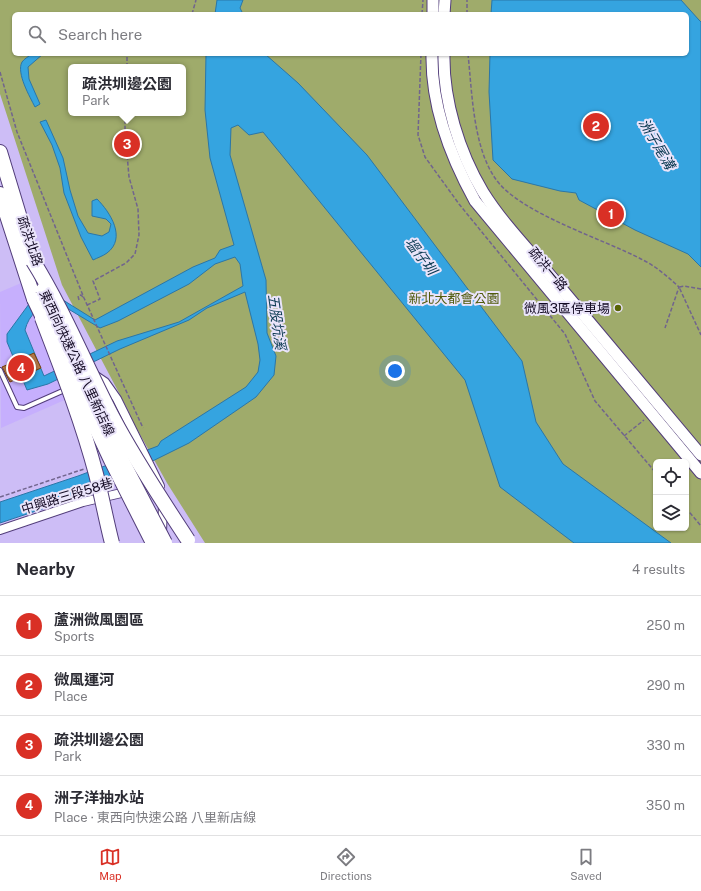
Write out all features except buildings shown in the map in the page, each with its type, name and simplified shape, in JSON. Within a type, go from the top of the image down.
[{"type":"highway","name":"東西向快速公路 八里新店線","points":[[0,152],[33,261],[51,314],[117,451],[165,543]]},
{"type":"highway","name":"東西向快速公路 八里新店線","points":[[0,193],[34,299],[110,460],[153,543]]},
{"type":"highway","points":[[33,261],[62,310],[113,418],[157,494],[190,542]]},
{"type":"highway","points":[[34,299],[66,380],[85,437],[96,475],[112,543]]},
{"type":"street","points":[[433,0],[433,12]]},
{"type":"street","points":[[444,12],[445,0]]},
{"type":"street","name":"疏洪一路","points":[[432,56],[432,72],[436,103],[447,139],[463,180],[475,201],[492,224],[701,474]]},
{"type":"street","name":"疏洪一路","points":[[444,56],[445,87],[452,116],[462,147],[483,192],[522,241],[701,455]]},
{"type":"street","name":"疏洪北路","points":[[0,193],[27,271],[78,384],[114,458],[91,467]]},
{"type":"street","points":[[65,356],[104,382],[117,399],[140,448],[158,481],[165,500],[163,502],[161,543]]},
{"type":"street","points":[[78,384],[96,376]]},
{"type":"street","points":[[92,411],[117,399]]},
{"type":"street","name":"中興路三段58巷","points":[[0,530],[83,502],[129,490],[157,543]]},
{"type":"street","points":[[142,514],[163,502]]},
{"type":"lane","points":[[0,370],[17,407],[24,408],[78,384]]},
{"type":"path","points":[[193,12],[196,0]]},
{"type":"path","points":[[422,0],[422,12]]},
{"type":"path","points":[[467,12],[468,0]]},
{"type":"path","points":[[421,56],[418,135],[425,157],[459,204],[566,334],[595,401],[653,470]]},
{"type":"path","points":[[468,56],[473,104],[481,149],[494,177],[503,190],[534,209],[643,260],[661,271],[679,287],[701,335]]},
{"type":"path","points":[[0,72],[17,132],[84,298],[143,428]]},
{"type":"path","points":[[87,305],[100,299],[93,281],[126,263],[135,254],[139,235],[138,209],[129,177],[125,116]]},
{"type":"path","points":[[679,287],[684,286],[701,289]]},
{"type":"path","points":[[665,328],[679,287]]},
{"type":"path","points":[[79,300],[78,296],[81,295],[84,298]]},
{"type":"path","points":[[624,436],[646,418]]},
{"type":"path","points":[[0,497],[91,467]]},
{"type":"path","points":[[689,512],[701,526]]},
{"type":"shaded area","points":[[26,281],[76,395],[1,428],[0,292]]},
{"type":"green space","name":"新北大都會公園","points":[[0,0],[701,0],[701,543],[205,543],[167,483],[133,422],[62,285],[0,94]]},
{"type":"water","points":[[217,0],[243,0],[240,8],[242,12],[215,12]]},
{"type":"water","name":"洲子尾溝","points":[[492,0],[681,0],[701,22],[701,267],[688,254],[635,230],[579,200],[576,193],[560,191],[512,179],[493,160],[489,92],[490,56],[689,56],[689,12],[491,12]]},
{"type":"water","points":[[29,56],[41,56],[28,67],[29,79],[40,104],[35,107],[22,78],[21,67],[22,62]]},
{"type":"water","name":"塭仔圳","points":[[206,56],[267,56],[298,83],[367,155],[522,361],[536,422],[563,464],[671,543],[574,543],[500,487],[465,380],[263,132],[249,135],[238,125],[231,128],[230,155],[266,280],[267,333],[276,356],[274,375],[256,397],[189,443],[84,495],[0,523],[0,502],[78,476],[158,446],[161,441],[246,387],[258,372],[260,360],[258,344],[245,292],[207,308],[189,320],[120,349],[48,384],[27,390],[7,342],[7,334],[29,304],[55,295],[95,320],[193,267],[215,258],[220,250],[234,245],[210,158],[205,110]],"holes":[[[235,257],[240,264],[243,286],[179,322],[117,341],[44,376],[25,330],[29,319],[36,311],[55,301],[100,328],[118,321],[189,284],[215,264]]]},
{"type":"water","points":[[46,120],[63,158],[70,190],[78,216],[88,233],[102,236],[109,232],[111,224],[106,219],[92,216],[92,201],[97,199],[107,211],[114,225],[116,240],[113,247],[107,253],[93,260],[81,237],[64,193],[60,168],[52,145],[40,122]]},
{"type":"place","name":"微風運河","points":[[596,126]]},
{"type":"place","name":"疏洪圳邊公園","points":[[127,144]]},
{"type":"place","name":"蘆洲微風園區","points":[[611,214]]},
{"type":"place","name":"微風3區停車場","points":[[618,308]]},
{"type":"place","name":"洲子洋抽水站","points":[[21,368]]},
{"type":"water label","name":"五股坑溪","points":[[277,322]]}]
